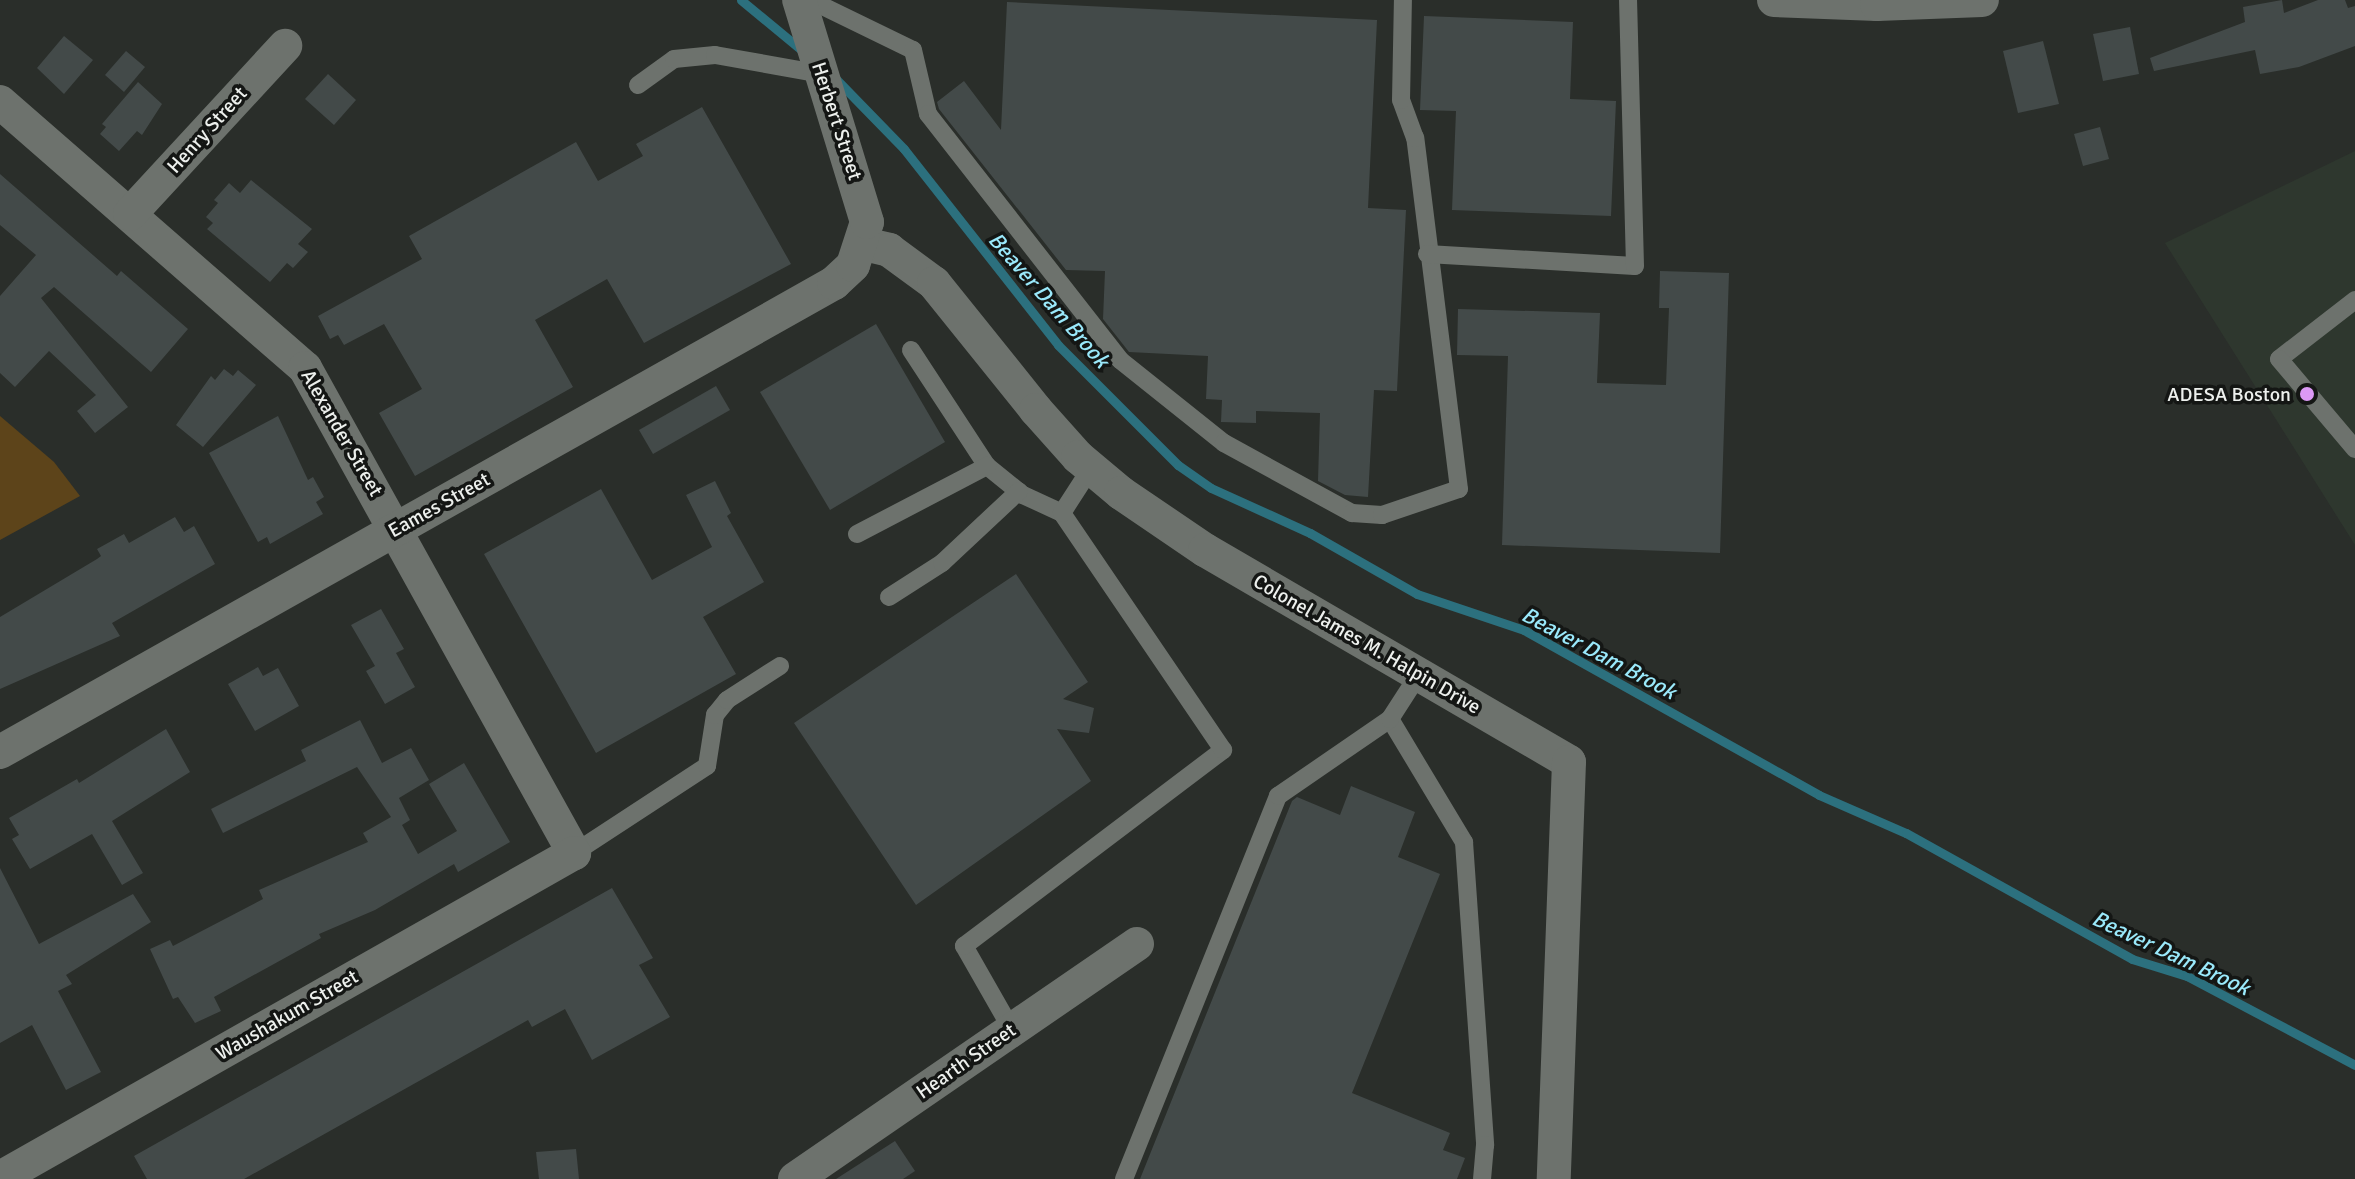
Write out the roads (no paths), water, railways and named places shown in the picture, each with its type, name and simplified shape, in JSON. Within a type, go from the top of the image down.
[{"type":"street","points":[[1774,0],[1877,4],[1982,0]]},
{"type":"street","name":"Herbert Street","points":[[805,6],[822,74],[867,222],[864,244]]},
{"type":"street","name":"Henry Street","points":[[130,214],[285,46]]},
{"type":"street","name":"Alexander Street","points":[[0,102],[299,360],[398,528],[574,853]]},
{"type":"street","name":"Colonel James M. Halpin Drive","points":[[864,244],[889,250],[934,283],[1036,410],[1091,468],[1205,550],[1569,762],[1554,1179]]},
{"type":"street","name":"Eames Street","points":[[0,752],[834,283],[864,244]]},
{"type":"street","name":"Waushakum Street","points":[[0,1178],[574,853]]},
{"type":"street","name":"Hearth Street","points":[[795,1179],[1137,944]]},
{"type":"lane","points":[[805,6],[913,50],[928,114],[1084,307],[1120,360],[1224,443],[1352,513],[1382,515],[1459,489],[1427,254],[1415,138],[1401,100],[1403,0]]},
{"type":"lane","points":[[1427,254],[1635,266],[1628,0]]},
{"type":"lane","points":[[638,85],[674,59],[715,55],[822,74]]},
{"type":"lane","points":[[2355,300],[2279,359],[2355,449]]},
{"type":"lane","points":[[911,350],[987,466],[1019,491],[1062,513],[1223,750],[964,946],[1012,1030]]},
{"type":"lane","points":[[857,534],[987,466]]},
{"type":"lane","points":[[1062,513],[1091,468]]},
{"type":"lane","points":[[889,597],[942,563],[1019,491]]},
{"type":"lane","points":[[574,853],[707,766],[715,715],[727,700],[780,666]]},
{"type":"lane","points":[[1124,1179],[1278,796],[1390,719],[1419,674]]},
{"type":"lane","points":[[1390,719],[1464,842],[1485,1145],[1482,1179]]},
{"type":"waterway","name":"Beaver Dam Brook","points":[[741,0],[804,52]]},
{"type":"waterway","name":"Beaver Dam Brook","points":[[834,77],[904,149],[1058,345],[1178,465],[1211,488],[1310,533],[1417,594],[1524,630],[1819,795],[1906,833],[2132,959],[2187,976],[2355,1065]]},
{"type":"place","name":"ADESA Boston","points":[[2307,394]]}]
